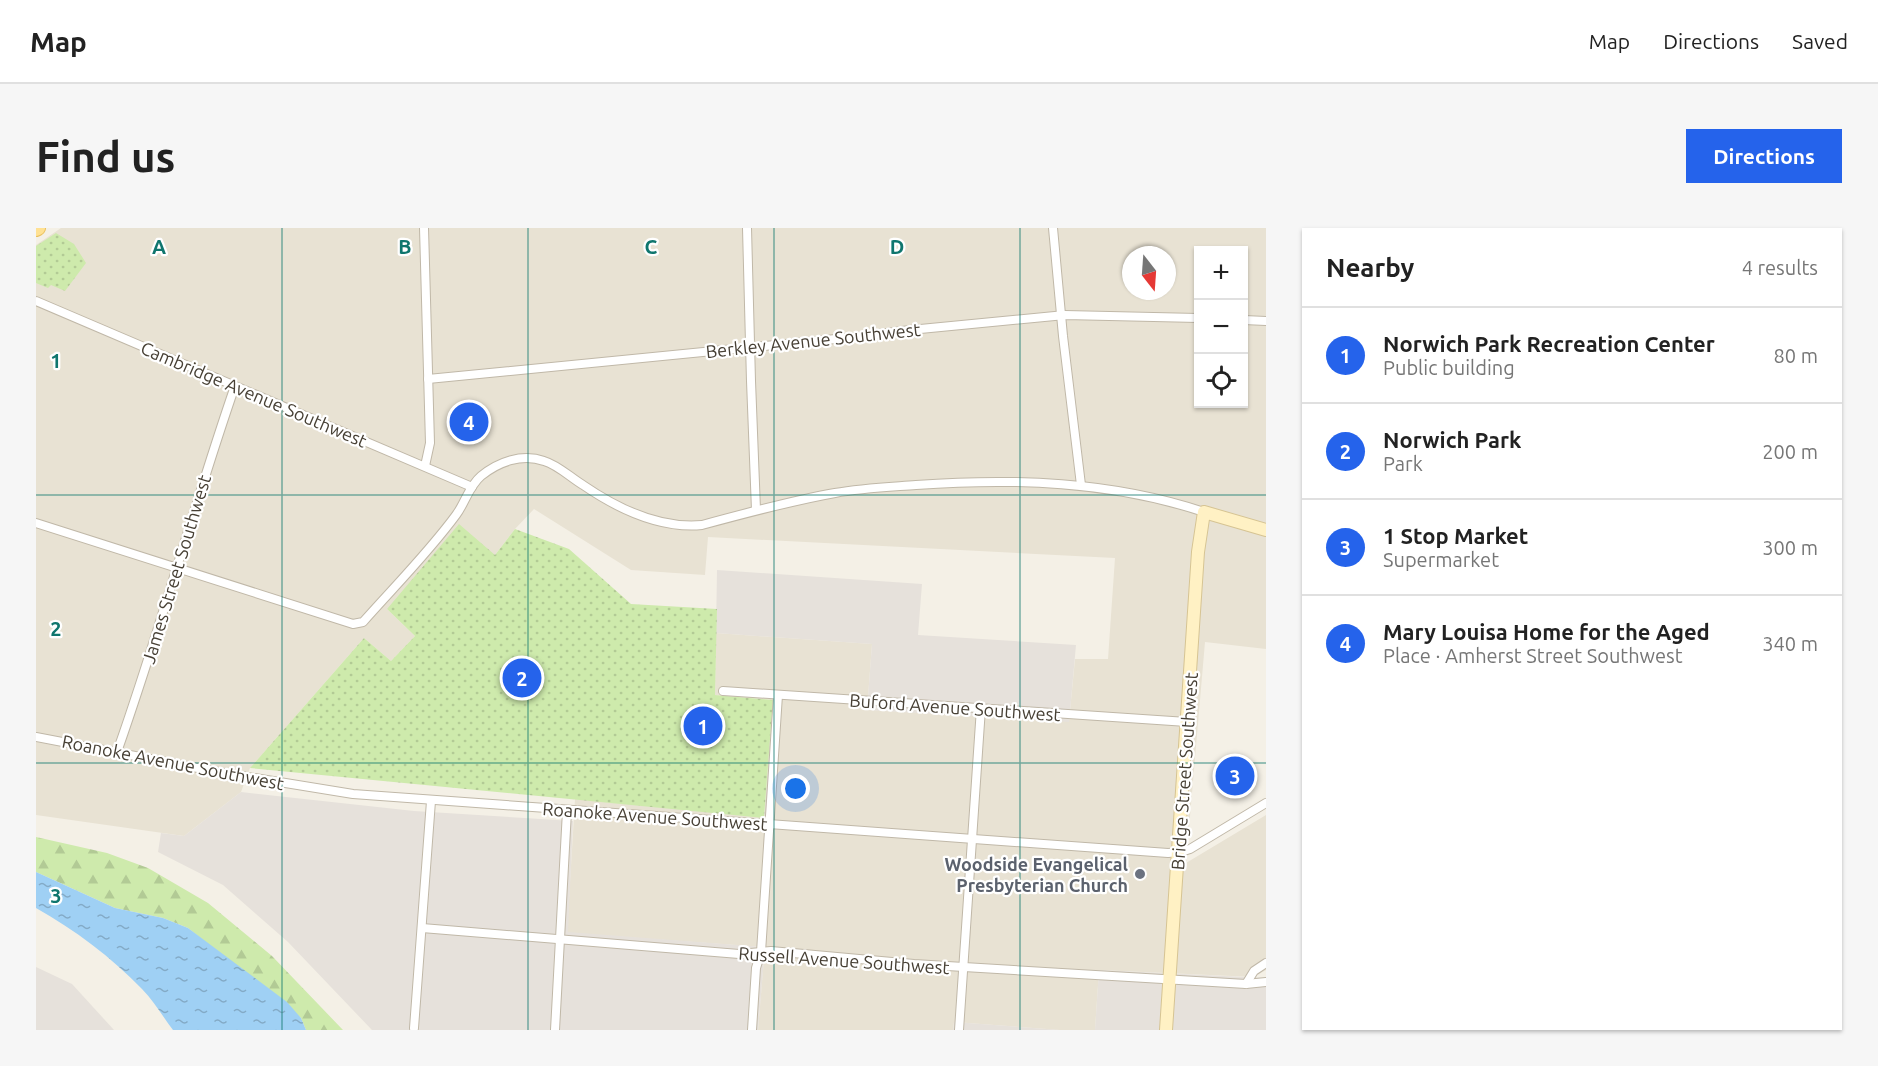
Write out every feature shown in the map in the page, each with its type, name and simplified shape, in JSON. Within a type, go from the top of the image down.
[{"type":"street","points":[[424,228],[430,443],[425,466]]},
{"type":"street","points":[[747,228],[756,510]]},
{"type":"street","points":[[1053,228],[1081,485]]},
{"type":"street","name":"Cambridge Avenue Southwest","points":[[36,301],[472,487]]},
{"type":"street","name":"Berkley Avenue Southwest","points":[[429,379],[1062,315],[1194,318]]},
{"type":"street","points":[[1248,320],[1266,321]]},
{"type":"street","name":"James Street Southwest","points":[[117,752],[235,386]]},
{"type":"street","points":[[36,523],[350,624],[363,622],[435,541],[457,514],[478,479],[498,465],[511,460],[533,458],[548,462],[588,489],[635,514],[674,525],[702,525],[787,502],[866,489],[962,482],[1081,485],[1160,499],[1266,530]]},
{"type":"street","name":"Bridge Street Southwest","points":[[1166,1030],[1198,552],[1204,512]]},
{"type":"street","name":"Buford Avenue Southwest","points":[[723,691],[1187,722]]},
{"type":"street","points":[[752,1030],[756,968],[761,952],[778,695]]},
{"type":"street","points":[[959,1030],[981,708]]},
{"type":"street","name":"Roanoke Avenue Southwest","points":[[36,737],[329,791],[567,811],[1178,852],[1190,849],[1266,802]]},
{"type":"street","points":[[414,1028],[431,801]]},
{"type":"street","points":[[555,1030],[567,811]]},
{"type":"street","name":"Russell Avenue Southwest","points":[[422,928],[739,954],[761,952],[1170,980],[1246,984],[1266,982]]},
{"type":"street","points":[[1246,984],[1250,976],[1266,963]]},
{"type":"shaded area","points":[[61,228],[1266,228],[1266,649],[1205,642],[1186,863],[1266,815],[1266,970],[1254,977],[1099,970],[1095,1030],[1060,1030],[954,1022],[953,1030],[758,1030],[765,947],[567,933],[575,799],[764,817],[773,700],[715,695],[716,633],[872,644],[867,710],[1069,721],[1075,659],[1108,659],[1115,558],[708,537],[705,575],[631,570],[534,509],[495,555],[387,609],[415,636],[391,661],[364,638],[250,768],[241,792],[184,836],[36,815],[36,245]]},
{"type":"shaded area","points":[[717,570],[922,584],[918,635],[1076,645],[1069,722],[867,710],[872,644],[716,633]]},
{"type":"shaded area","points":[[241,792],[414,811],[573,821],[568,932],[765,947],[758,1030],[372,1030],[288,942],[223,885],[158,852],[161,833],[184,836]]},
{"type":"shaded area","points":[[36,967],[72,984],[114,1030],[36,1030]]},
{"type":"shaded area","points":[[1099,970],[1266,978],[1266,1030],[1095,1030]]},
{"type":"shaded area","points":[[954,1022],[1060,1030],[953,1030]]},
{"type":"green space","points":[[56,233],[74,244],[86,263],[65,291],[51,285],[48,288],[36,283],[36,246]]},
{"type":"green space","points":[[459,524],[495,555],[515,529],[569,549],[631,604],[717,609],[715,695],[773,700],[764,818],[250,768],[364,638],[391,661],[415,636],[387,609]]},
{"type":"green space","points":[[36,837],[107,853],[148,868],[208,903],[272,956],[343,1030],[306,1030],[301,1018],[188,928],[163,918],[115,908],[36,872]]},
{"type":"water","points":[[36,872],[115,908],[163,918],[188,928],[287,1002],[301,1018],[306,1030],[173,1030],[146,994],[118,966],[65,925],[36,908]]},
{"type":"place","name":"Mary Louisa Home for the Aged","points":[[469,422]]},
{"type":"place","name":"Norwich Park","points":[[522,678]]},
{"type":"place","name":"Norwich Park Recreation Center","points":[[703,726]]},
{"type":"place","name":"1 Stop Market","points":[[1235,776]]},
{"type":"place","name":"Woodside Evangelical Presbyterian Church","points":[[1140,874]]}]
